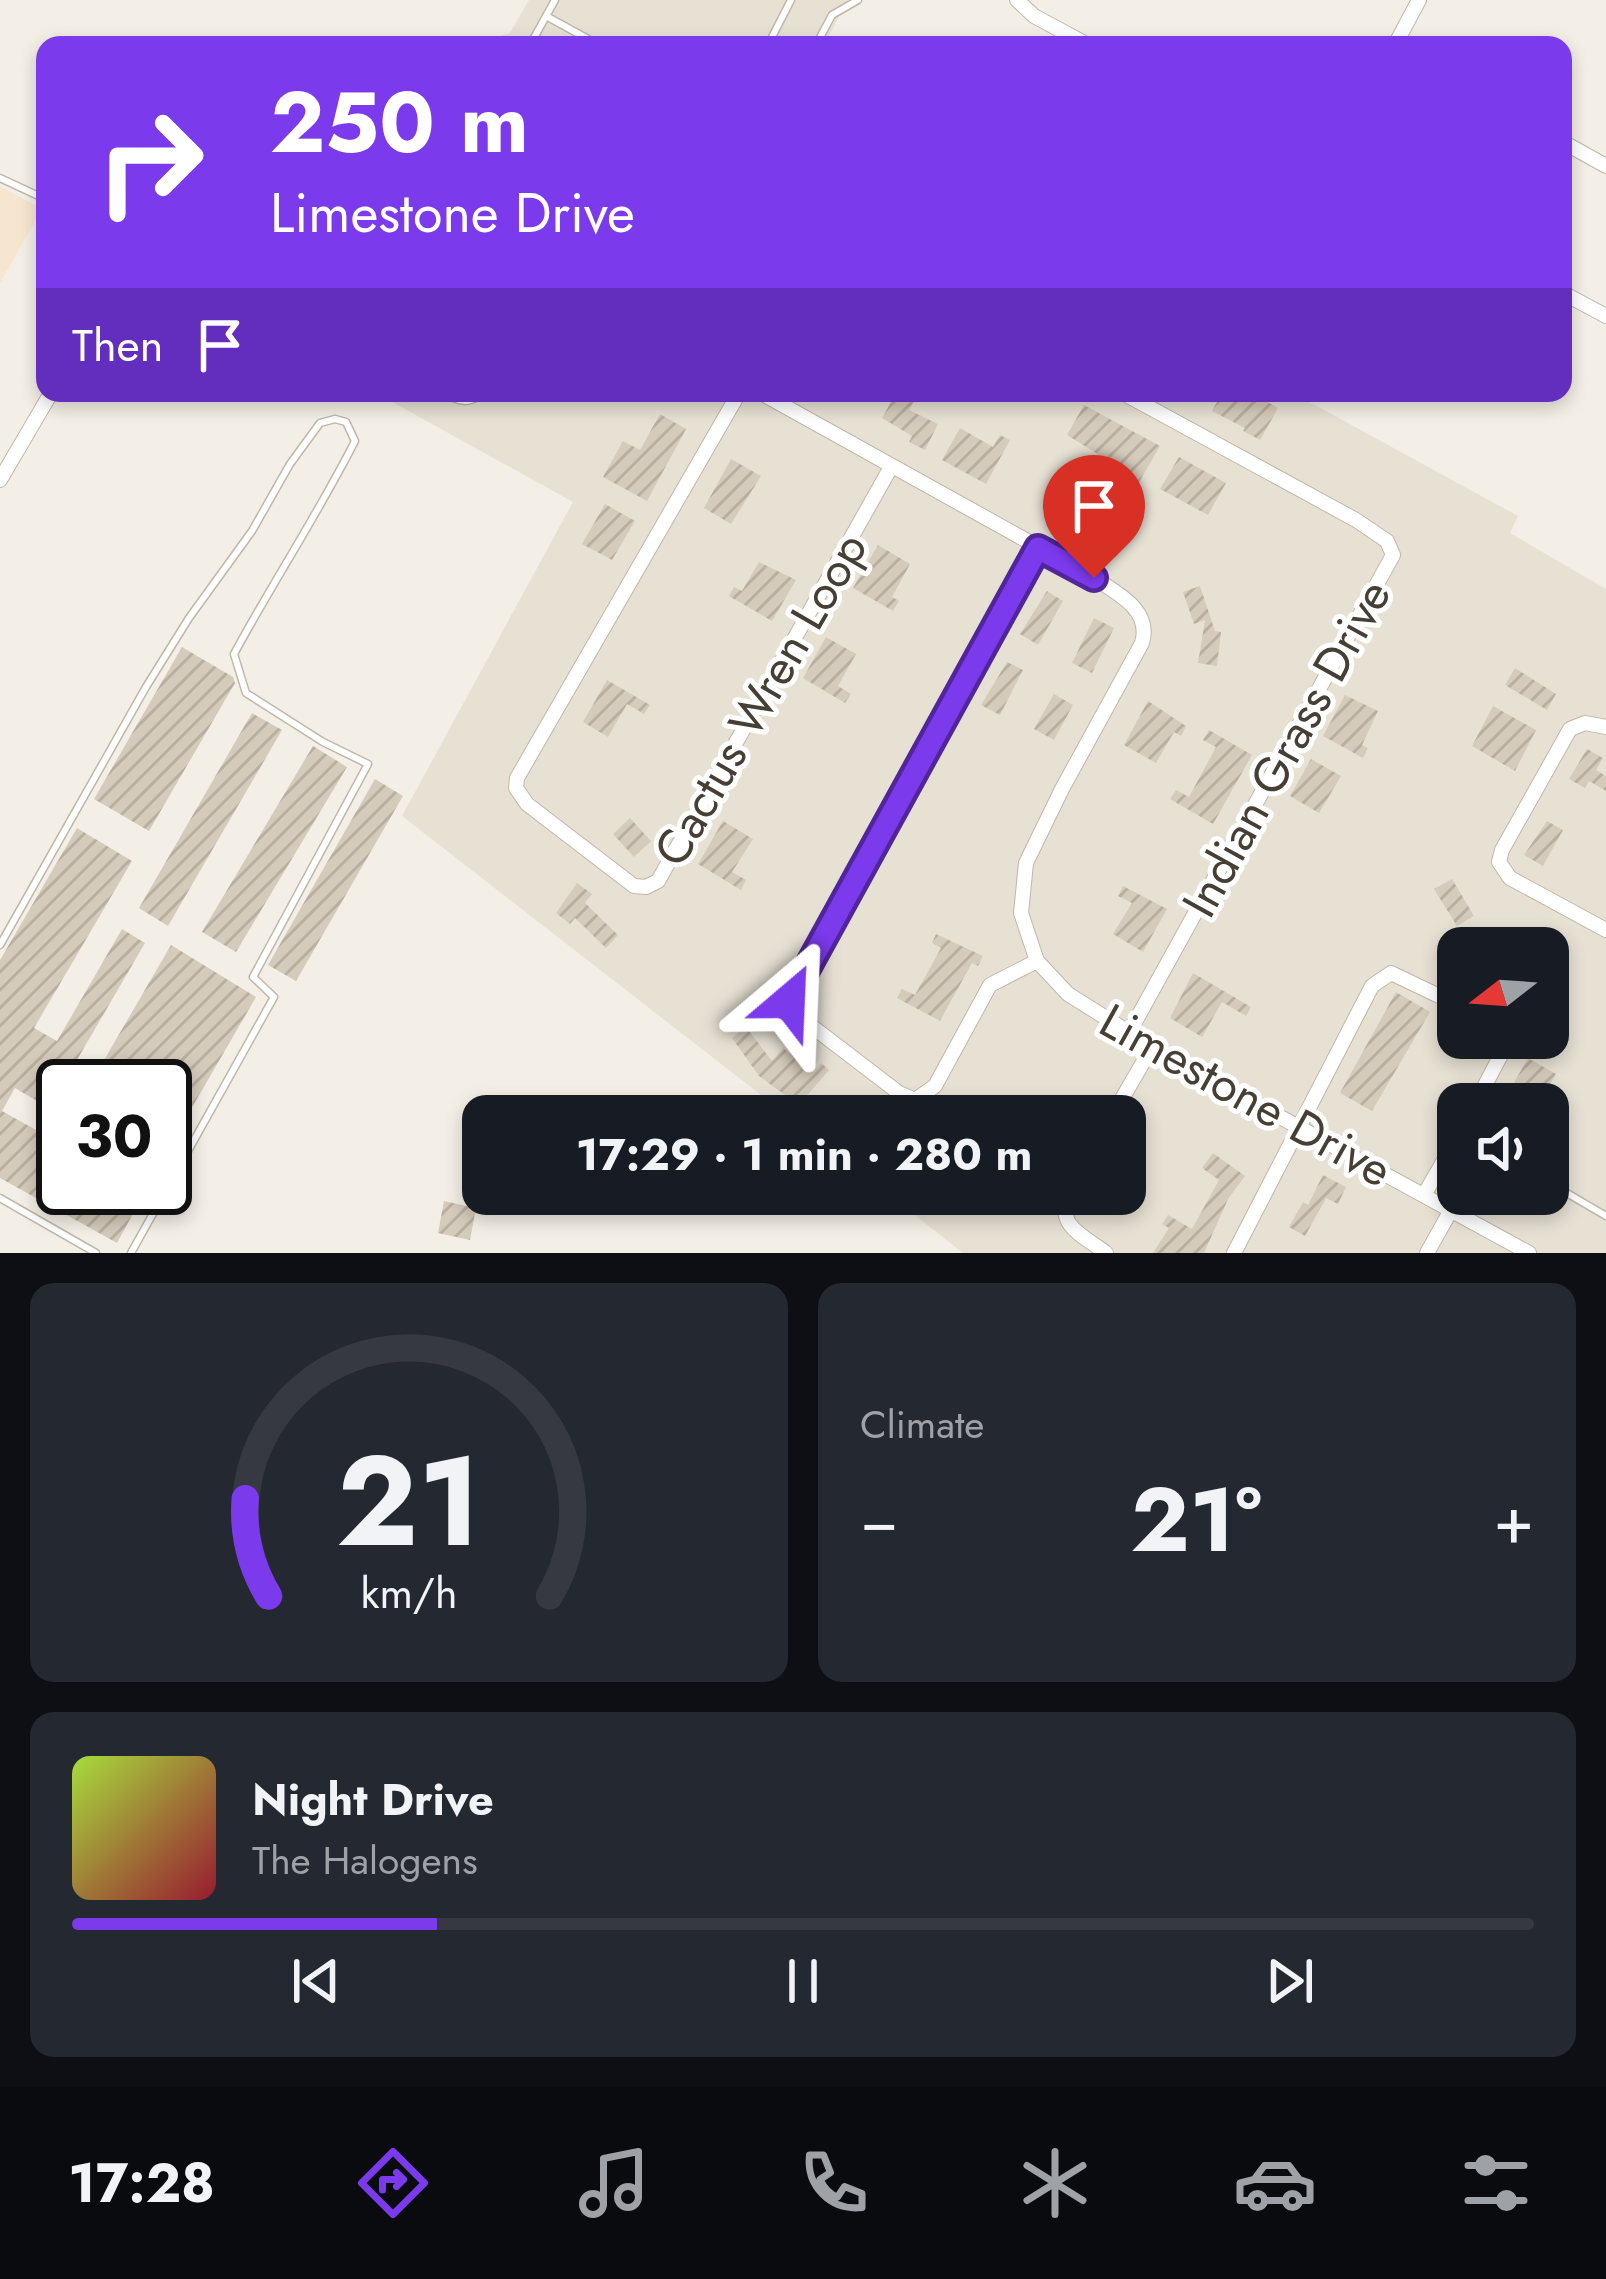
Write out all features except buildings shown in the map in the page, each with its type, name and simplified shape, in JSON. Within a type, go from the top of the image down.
[{"type":"street","points":[[1017,0],[1034,16],[1071,36]]},
{"type":"street","points":[[1400,36],[1419,0]]},
{"type":"street","points":[[1572,147],[1606,166]]},
{"type":"street","points":[[1572,297],[1606,316]]},
{"type":"street","points":[[0,480],[46,402]]},
{"type":"street","name":"Cactus Wren Loop","points":[[734,402],[515,783],[527,804],[634,886],[658,881],[891,467]]},
{"type":"street","points":[[777,402],[891,467],[1038,548],[1120,594],[1139,613],[1146,632],[1027,863],[1021,913],[1037,961],[990,985],[935,1086],[919,1099],[899,1094],[797,1015],[790,994],[1038,548]]},
{"type":"street","name":"Indian Grass Drive","points":[[1130,1031],[1393,555],[1387,541],[1356,520],[1140,402]]},
{"type":"street","points":[[1606,727],[1585,723],[1570,729],[1499,862],[1510,878],[1606,930]]},
{"type":"street","name":"Limestone Drive","points":[[1037,961],[1068,994],[1152,1047],[1437,1203]]},
{"type":"street","points":[[1234,1253],[1333,1057],[1381,977],[1391,973],[1437,994]]},
{"type":"street","points":[[1124,1095],[1152,1047]]},
{"type":"street","points":[[1424,1196],[1437,1173]]},
{"type":"street","points":[[1063,1215],[1106,1253]]},
{"type":"street","points":[[1427,1253],[1447,1215]]},
{"type":"street","name":"Limestone Drive","points":[[1459,1215],[1528,1253]]},
{"type":"lane","points":[[535,36],[555,0]]},
{"type":"lane","points":[[773,36],[791,0]]},
{"type":"lane","points":[[821,36],[832,15],[858,0]]},
{"type":"lane","points":[[546,16],[582,36]]},
{"type":"lane","points":[[0,178],[36,195]]},
{"type":"lane","points":[[0,945],[146,687],[252,531],[290,464],[320,423],[346,422],[355,441],[234,654],[246,693],[323,742],[368,764],[253,976],[274,997],[130,1253]]},
{"type":"lane","points":[[1569,1194],[1606,1216]]},
{"type":"lane","points":[[0,1198],[96,1253]]},
{"type":"shaded area","points":[[529,0],[848,0],[829,36],[500,36],[510,33]]},
{"type":"shaded area","points":[[0,186],[36,206],[36,220],[0,283]]},
{"type":"shaded area","points":[[392,402],[1309,402],[1518,516],[1510,533],[1606,589],[1606,1253],[963,1253],[915,1215],[1146,1215],[1146,1095],[761,1095],[402,816],[573,502]]},
{"type":"route","points":[[789,1001],[1038,548],[1094,578]]}]
